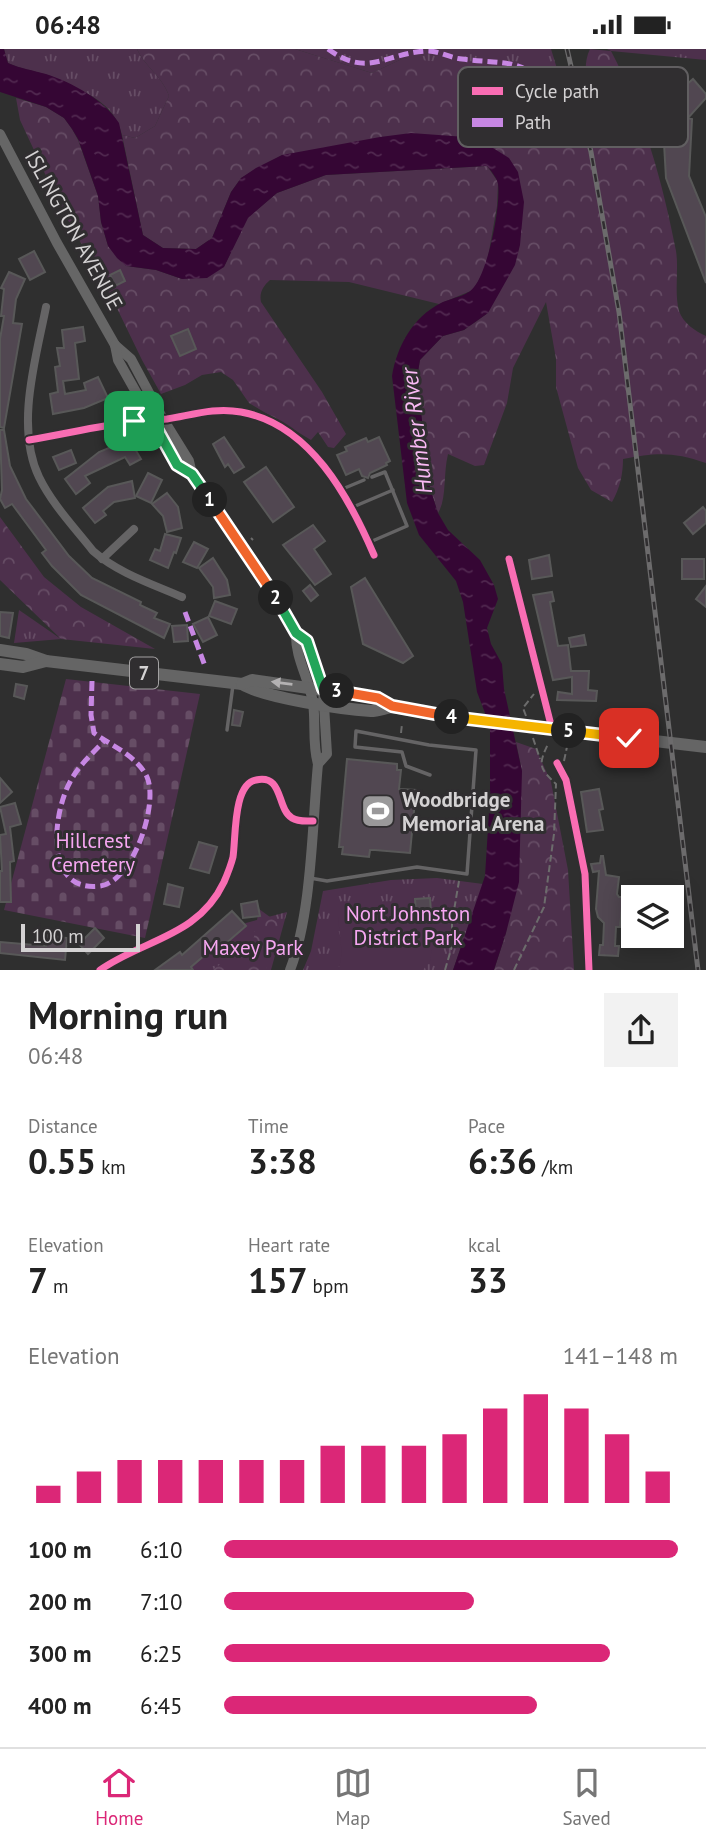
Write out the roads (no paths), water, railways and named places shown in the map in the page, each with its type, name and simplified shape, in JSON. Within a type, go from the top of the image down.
[{"type":"main road","name":"ISLINGTON AVENUE","points":[[0,134],[57,243],[115,345],[118,360],[189,461],[192,474],[268,583],[296,633],[307,641],[319,704],[314,752],[318,764],[302,925],[290,970]]},
{"type":"main road","name":"7","points":[[0,650],[26,654],[46,661],[237,684],[253,691],[319,704],[374,711],[392,706]]},
{"type":"main road","name":"7","points":[[0,664],[23,667],[46,661]]},
{"type":"main road","name":"7","points":[[237,684],[252,680],[316,688],[378,698],[392,706],[465,719],[706,747]]},
{"type":"street","points":[[46,307],[27,420],[34,464],[46,490],[102,559],[118,569],[182,597]]},
{"type":"street","points":[[29,440],[209,411],[240,412],[262,418],[289,433],[324,466],[374,555]]},
{"type":"street","points":[[102,559],[134,529]]},
{"type":"street","points":[[509,559],[552,729]]},
{"type":"street","points":[[559,765],[566,780],[585,874],[589,970]]},
{"type":"street","points":[[100,970],[121,956],[181,930],[201,915],[209,905],[224,882],[233,858],[240,799],[245,785],[253,780],[264,779],[272,783],[278,788],[282,806],[287,814],[294,820],[313,821]]},
{"type":"lane","points":[[368,543],[407,526],[385,472],[372,477]]},
{"type":"lane","points":[[340,491],[364,479]]},
{"type":"lane","points":[[350,509],[393,490]]},
{"type":"lane","points":[[226,730],[237,684]]},
{"type":"lane","points":[[308,878],[327,881],[417,867],[467,874],[476,750],[429,745],[356,731],[355,747],[402,753],[406,766],[430,775]]},
{"type":"water","name":"Humber River","points":[[0,49],[4,49],[8,63],[67,82],[105,106],[119,123],[143,235],[163,248],[196,249],[212,238],[231,192],[241,178],[282,155],[411,133],[458,136],[458,147],[491,147],[509,158],[518,172],[524,202],[520,245],[515,265],[488,313],[464,330],[443,336],[420,360],[417,378],[430,488],[438,513],[448,530],[480,560],[494,585],[498,599],[487,628],[491,644],[502,664],[504,689],[522,771],[519,882],[494,970],[453,970],[485,876],[490,796],[490,726],[477,692],[463,602],[456,581],[419,535],[407,503],[392,376],[402,343],[422,316],[441,303],[468,293],[479,279],[489,253],[495,222],[498,194],[496,179],[487,166],[326,175],[277,193],[248,218],[224,267],[207,278],[182,279],[156,270],[126,266],[117,258],[108,246],[101,222],[98,196],[72,129],[64,118],[46,107],[0,92]]},
{"type":"railway","points":[[567,49],[571,67]]},
{"type":"railway","points":[[590,147],[619,312],[698,970]]},
{"type":"place","name":"Woodbridge Memorial Arena","points":[[378,811]]},
{"type":"park label","name":"Hillcrest Cemetery","points":[[93,852]]},
{"type":"park label","name":"Nort Johnston District Park","points":[[408,925]]},
{"type":"park label","name":"Maxey Park","points":[[253,947]]}]
